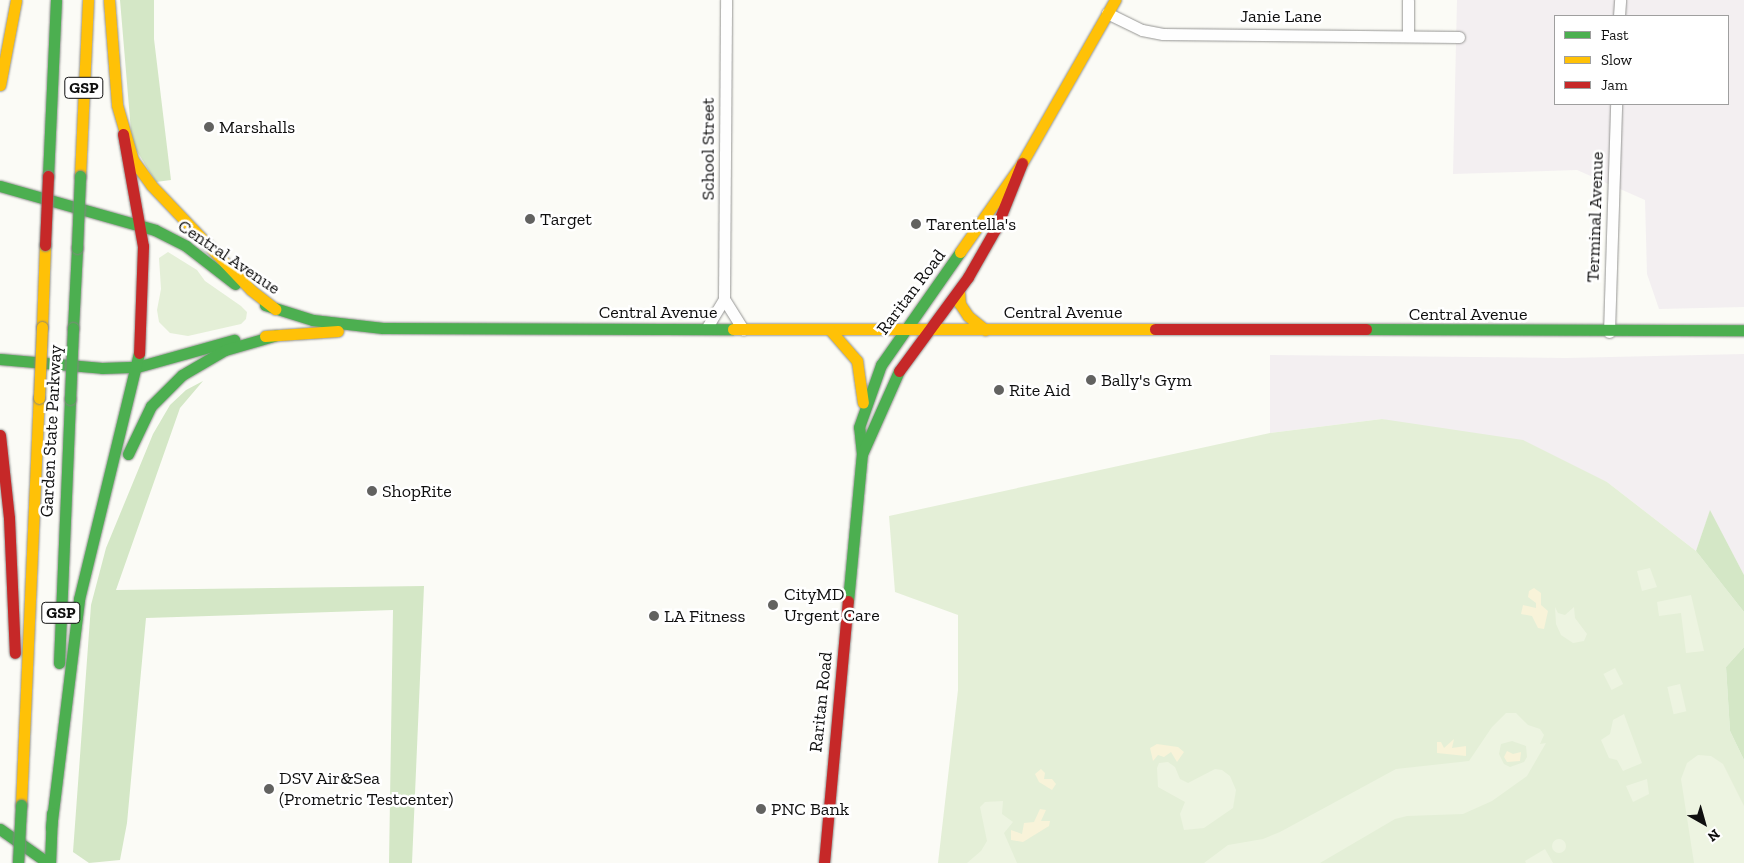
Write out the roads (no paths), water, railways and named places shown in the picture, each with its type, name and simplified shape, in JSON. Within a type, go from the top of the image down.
[{"type":"main road","points":[[0,94],[16,0]]},
{"type":"main road","name":"Garden State Parkway","points":[[18,863],[56,0]]},
{"type":"main road","name":"Garden State Parkway","points":[[49,863],[88,0]]},
{"type":"main road","points":[[51,828],[79,599],[109,490],[137,367],[144,302],[141,226],[123,134],[112,57],[109,0]]},
{"type":"main road","name":"Raritan Road","points":[[824,863],[862,454],[858,435],[863,409],[881,365],[905,329],[945,277],[1022,163],[1115,0]]},
{"type":"main road","points":[[123,134],[133,160],[151,185],[251,290],[275,309]]},
{"type":"main road","name":"Raritan Road","points":[[862,454],[896,376],[928,329],[959,291],[996,228],[1022,163]]},
{"type":"main road","name":"Central Avenue","points":[[0,186],[141,226],[186,246],[247,294],[275,309],[327,323],[383,328]]},
{"type":"main road","points":[[959,291],[960,304],[968,316],[985,330]]},
{"type":"main road","name":"Central Avenue","points":[[0,359],[102,368],[137,367],[226,341],[277,335],[383,328],[831,331],[905,329],[1609,332],[1744,330]]},
{"type":"main road","points":[[831,331],[857,361],[863,409]]},
{"type":"main road","points":[[109,490],[143,419],[168,387],[215,354],[277,335]]},
{"type":"main road","points":[[0,435],[10,531],[21,805]]},
{"type":"main road","points":[[0,829],[49,863]]},
{"type":"street","name":"School Street","points":[[724,299],[726,0]]},
{"type":"street","points":[[1408,0],[1408,35]]},
{"type":"street","points":[[1619,15],[1620,0]]},
{"type":"street","name":"Janie Lane","points":[[1107,13],[1142,30],[1163,34],[1459,37]]},
{"type":"street","name":"Terminal Avenue","points":[[1609,332],[1616,105]]},
{"type":"street","points":[[706,329],[724,299],[743,329]]},
{"type":"place","name":"Marshalls","points":[[209,127]]},
{"type":"place","name":"Target","points":[[530,219]]},
{"type":"place","name":"Tarentella's","points":[[916,224]]},
{"type":"place","name":"Bally's Gym","points":[[1091,380]]},
{"type":"place","name":"Rite Aid","points":[[999,390]]},
{"type":"place","name":"ShopRite","points":[[372,491]]},
{"type":"place","name":"CityMD Urgent Care","points":[[773,605]]},
{"type":"place","name":"LA Fitness","points":[[654,616]]},
{"type":"place","name":"DSV Air&Sea (Prometric Testcenter)","points":[[269,789]]},
{"type":"place","name":"PNC Bank","points":[[761,809]]}]
